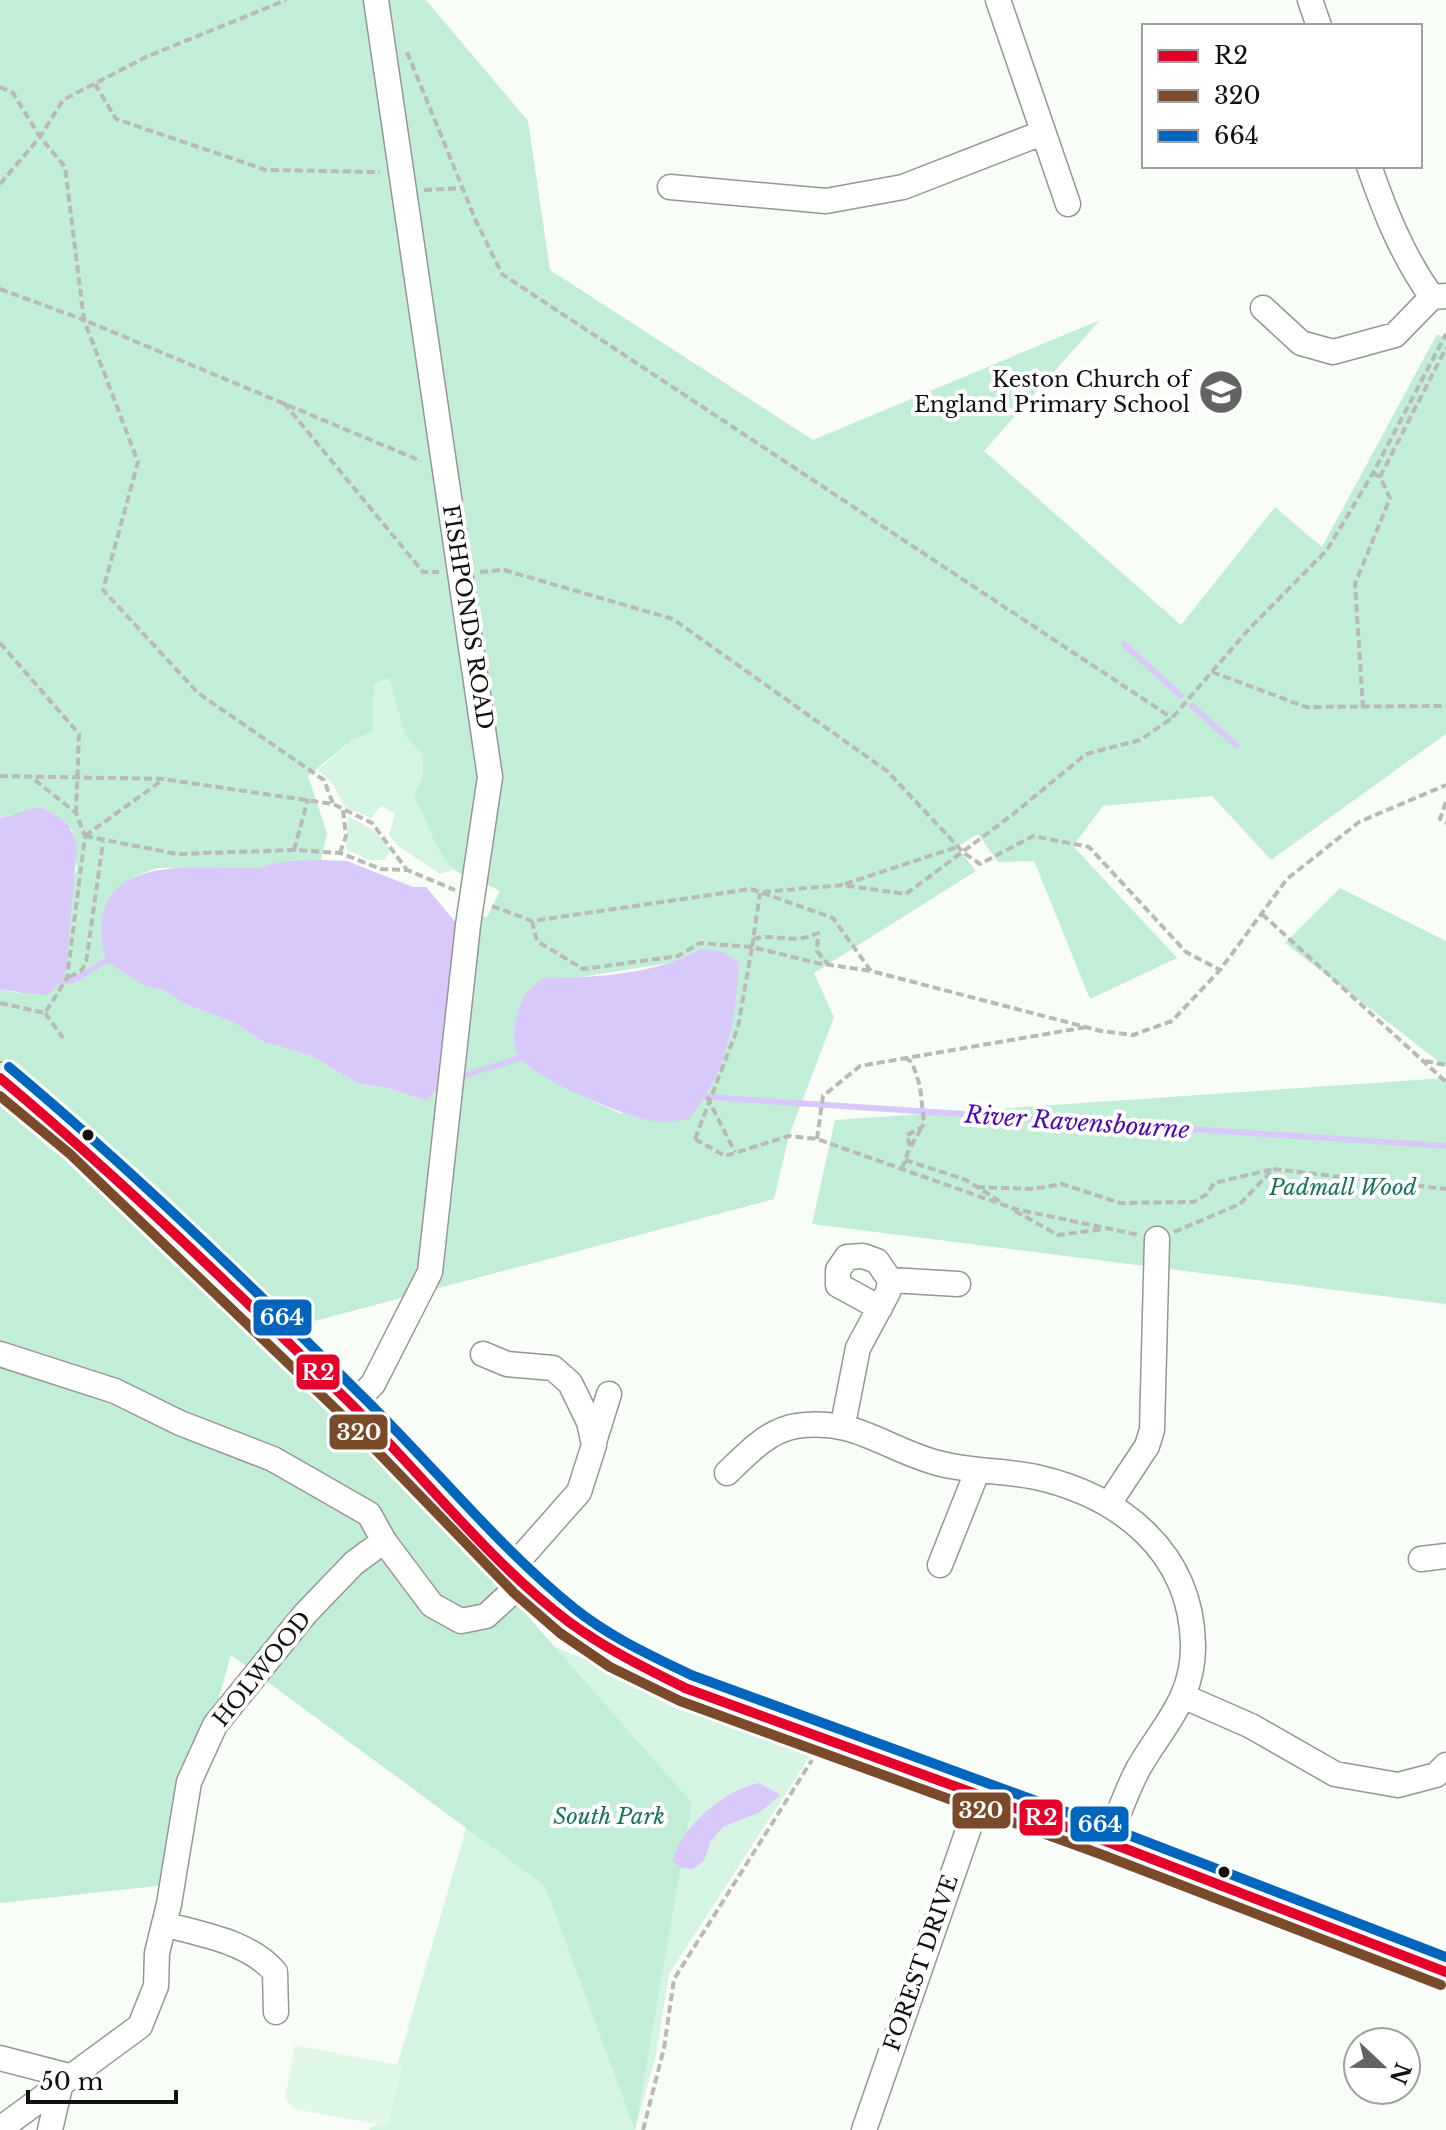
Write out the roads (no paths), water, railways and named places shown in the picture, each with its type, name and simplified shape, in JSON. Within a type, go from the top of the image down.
[{"type":"main road","points":[[0,1078],[79,1144],[352,1405],[517,1575],[568,1621],[618,1655],[685,1688],[1108,1842],[1446,1972]]},
{"type":"street","name":"FISHPONDS ROAD","points":[[352,1405],[373,1384],[430,1272],[470,911],[490,777],[376,0]]},
{"type":"street","points":[[998,0],[1068,204]]},
{"type":"street","points":[[1310,0],[1318,24]]},
{"type":"street","points":[[670,187],[826,201],[903,187],[1042,133]]},
{"type":"street","points":[[1263,308],[1301,343],[1333,352],[1395,335],[1439,296],[1416,275],[1388,220],[1370,168]]},
{"type":"street","points":[[1110,1502],[1147,1446],[1152,1430],[1156,1393],[1157,1239]]},
{"type":"street","points":[[843,1424],[858,1348],[886,1293],[958,1284]]},
{"type":"street","points":[[0,1354],[115,1391],[180,1423],[273,1459],[369,1514],[384,1541],[432,1605],[461,1621],[486,1616],[579,1492],[609,1394]]},
{"type":"street","points":[[483,1354],[507,1364],[553,1368],[570,1383],[589,1422],[594,1445]]},
{"type":"street","points":[[727,1473],[762,1440],[780,1430],[843,1424],[934,1462],[977,1472],[1035,1477],[1110,1502],[1157,1543],[1187,1601],[1193,1645],[1185,1697],[1137,1771],[1108,1842]]},
{"type":"street","points":[[940,1565],[977,1472]]},
{"type":"street","name":"HOLWOOD","points":[[0,2129],[140,2026],[156,1986],[157,1953],[189,1782],[215,1725],[305,1614],[354,1563],[384,1541]]},
{"type":"street","points":[[1421,1559],[1446,1556]]},
{"type":"street","points":[[1185,1697],[1251,1726],[1335,1774],[1398,1785],[1427,1778],[1446,1765]]},
{"type":"street","name":"FOREST DRIVE","points":[[867,2129],[980,1796]]},
{"type":"street","points":[[164,1924],[227,1942],[265,1961],[275,1972],[276,2012]]},
{"type":"street","points":[[0,2058],[67,2082],[50,2130]]},
{"type":"waterway","points":[[1124,644],[1181,696]]},
{"type":"waterway","points":[[1192,706],[1237,746]]},
{"type":"waterway","points":[[61,981],[74,980],[106,961]]},
{"type":"waterway","points":[[456,1078],[520,1058]]},
{"type":"waterway","name":"River Ravensbourne","points":[[707,1097],[1446,1146]]},
{"type":"place","name":"Keston Church of England Primary School","points":[[1221,392]]},
{"type":"park label","name":"Padmall Wood","points":[[1343,1187]]},
{"type":"park label","name":"South Park","points":[[609,1816]]}]
